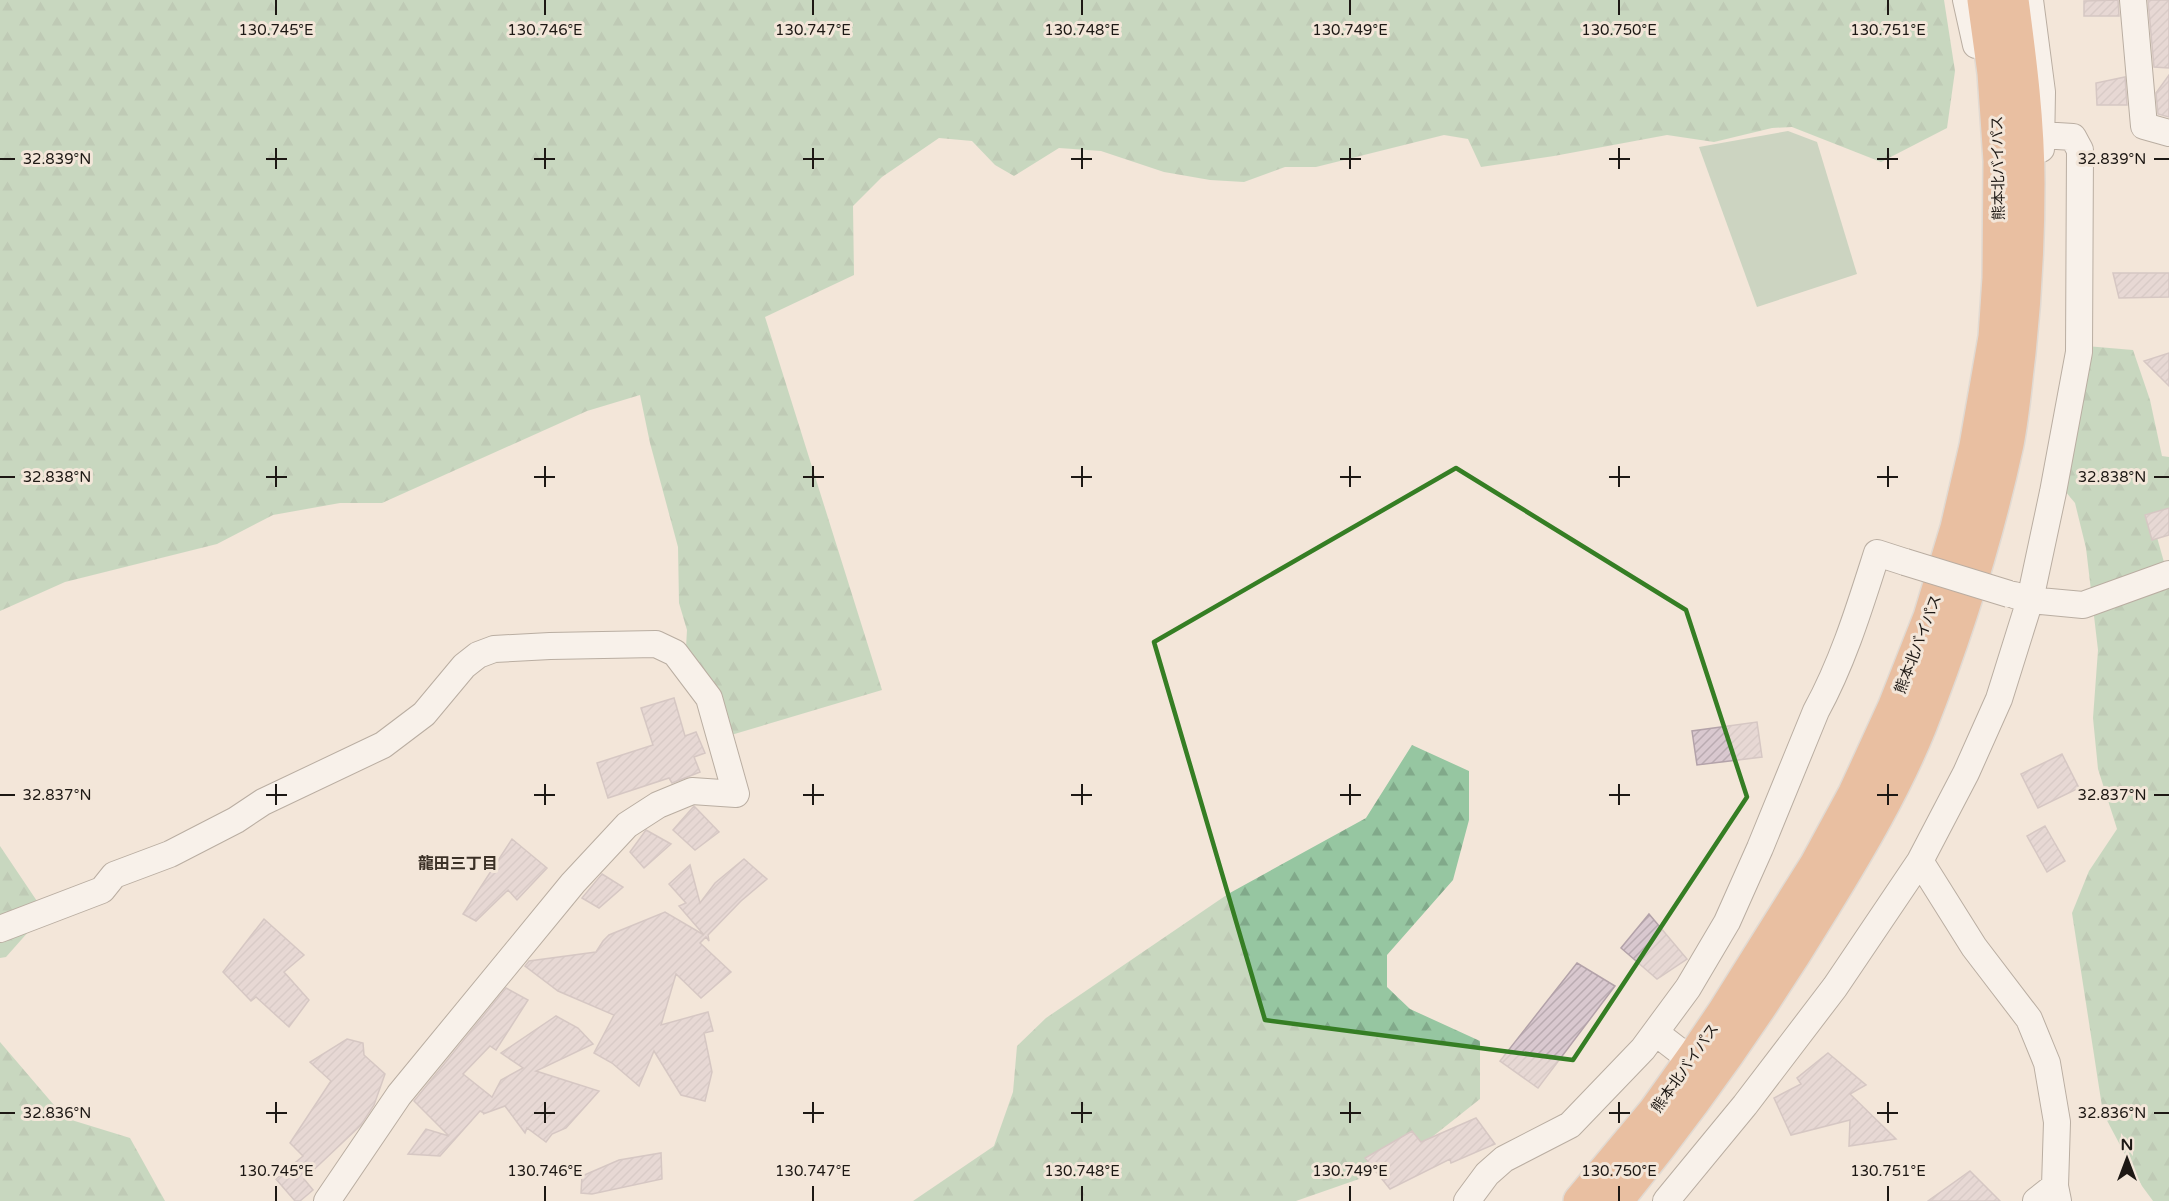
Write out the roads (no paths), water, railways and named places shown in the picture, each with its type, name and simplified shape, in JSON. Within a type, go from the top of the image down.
[{"type":"highway","name":"熊本北バイパス","points":[[1580,1201],[1655,1111],[1691,1060],[1724,1012],[1816,865],[1860,782],[1930,617],[1958,528],[1976,446],[1995,337],[2000,161],[1995,73],[1984,0]]},
{"type":"highway","name":"熊本北バイパス","points":[[1616,1201],[1726,1059],[1783,974],[1876,816],[1919,729],[1964,606],[1987,527],[2007,443],[2023,316],[2028,182],[2022,71],[2012,0]]},
{"type":"street","points":[[1966,0],[1979,57],[1990,142],[1998,278]]},
{"type":"street","points":[[2012,411],[2027,352],[2037,289],[2042,92],[2030,0]]},
{"type":"street","points":[[2133,0],[2144,126],[2169,133]]},
{"type":"street","points":[[1666,1201],[1745,1105],[1835,987],[1920,861],[1966,773],[1999,699],[2020,597],[2053,492],[2079,352],[2080,150],[2073,137],[2042,135]]},
{"type":"street","points":[[1467,1201],[1487,1174],[1504,1160],[1570,1125],[1643,1049],[1688,988],[1727,922],[1760,848],[1816,711],[1827,690],[1858,611],[1877,553],[2020,597],[2083,605],[2169,574]]},
{"type":"street","points":[[0,929],[102,890],[114,875],[170,854],[236,820],[263,802],[383,745],[424,714],[464,666],[478,655],[494,650],[539,647],[656,644],[675,653],[709,698],[736,794],[692,791],[658,805],[627,825],[573,883],[399,1095],[327,1201]]},
{"type":"street","points":[[1920,861],[1974,947],[2029,1019],[2047,1063],[2057,1122],[2050,1196]]},
{"type":"street","points":[[1656,1033],[1691,1060]]},
{"type":"district","name":"龍田三丁目","points":[[458,864]]}]
